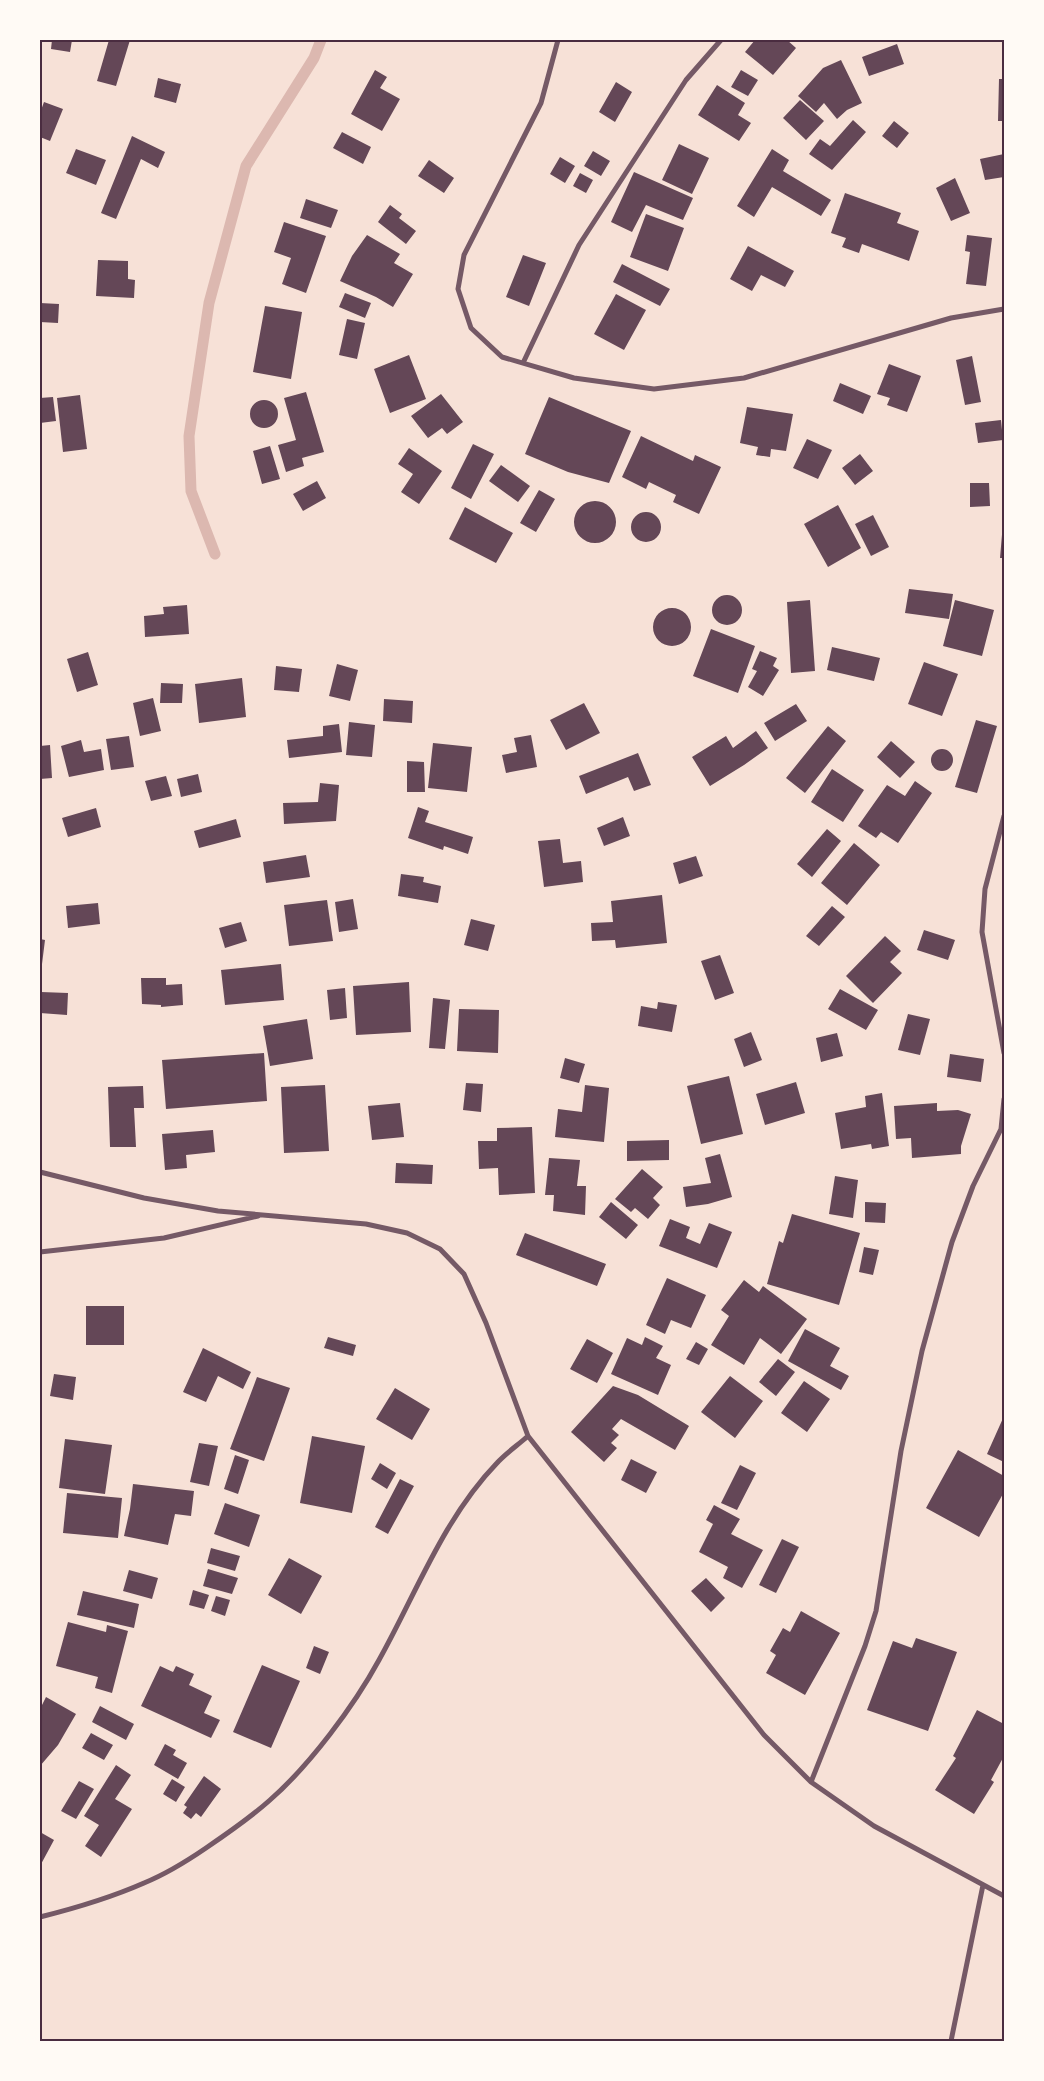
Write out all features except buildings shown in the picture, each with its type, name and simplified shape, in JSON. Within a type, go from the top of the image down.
[{"type":"street","points":[[558,40],[542,103],[464,255],[458,289],[471,328],[502,357],[574,378],[654,389],[744,378],[951,318],[1004,309]]},
{"type":"street","points":[[523,363],[579,245],[686,80],[721,40]]},
{"type":"street","points":[[1004,816],[985,889],[982,932],[1004,1053]]},
{"type":"street","points":[[811,1782],[865,1646],[876,1611],[901,1451],[920,1360],[952,1242],[973,1186],[1002,1128],[1004,1099]]},
{"type":"street","points":[[40,1172],[144,1198],[218,1211],[366,1224],[407,1233],[440,1249],[464,1274],[489,1332],[528,1436],[764,1735],[811,1782],[874,1826],[1004,1896]]},
{"type":"street","points":[[40,1252],[164,1238],[264,1215]]},
{"type":"street","points":[[40,1917],[98,1901],[146,1883],[186,1862],[271,1800],[300,1770],[344,1714],[379,1661],[444,1534],[479,1484],[497,1463],[528,1436]]},
{"type":"street","points":[[951,2041],[983,1885]]},
{"type":"waterway","points":[[215,554],[191,491],[189,436],[209,303],[246,166],[314,58],[321,40]]}]
